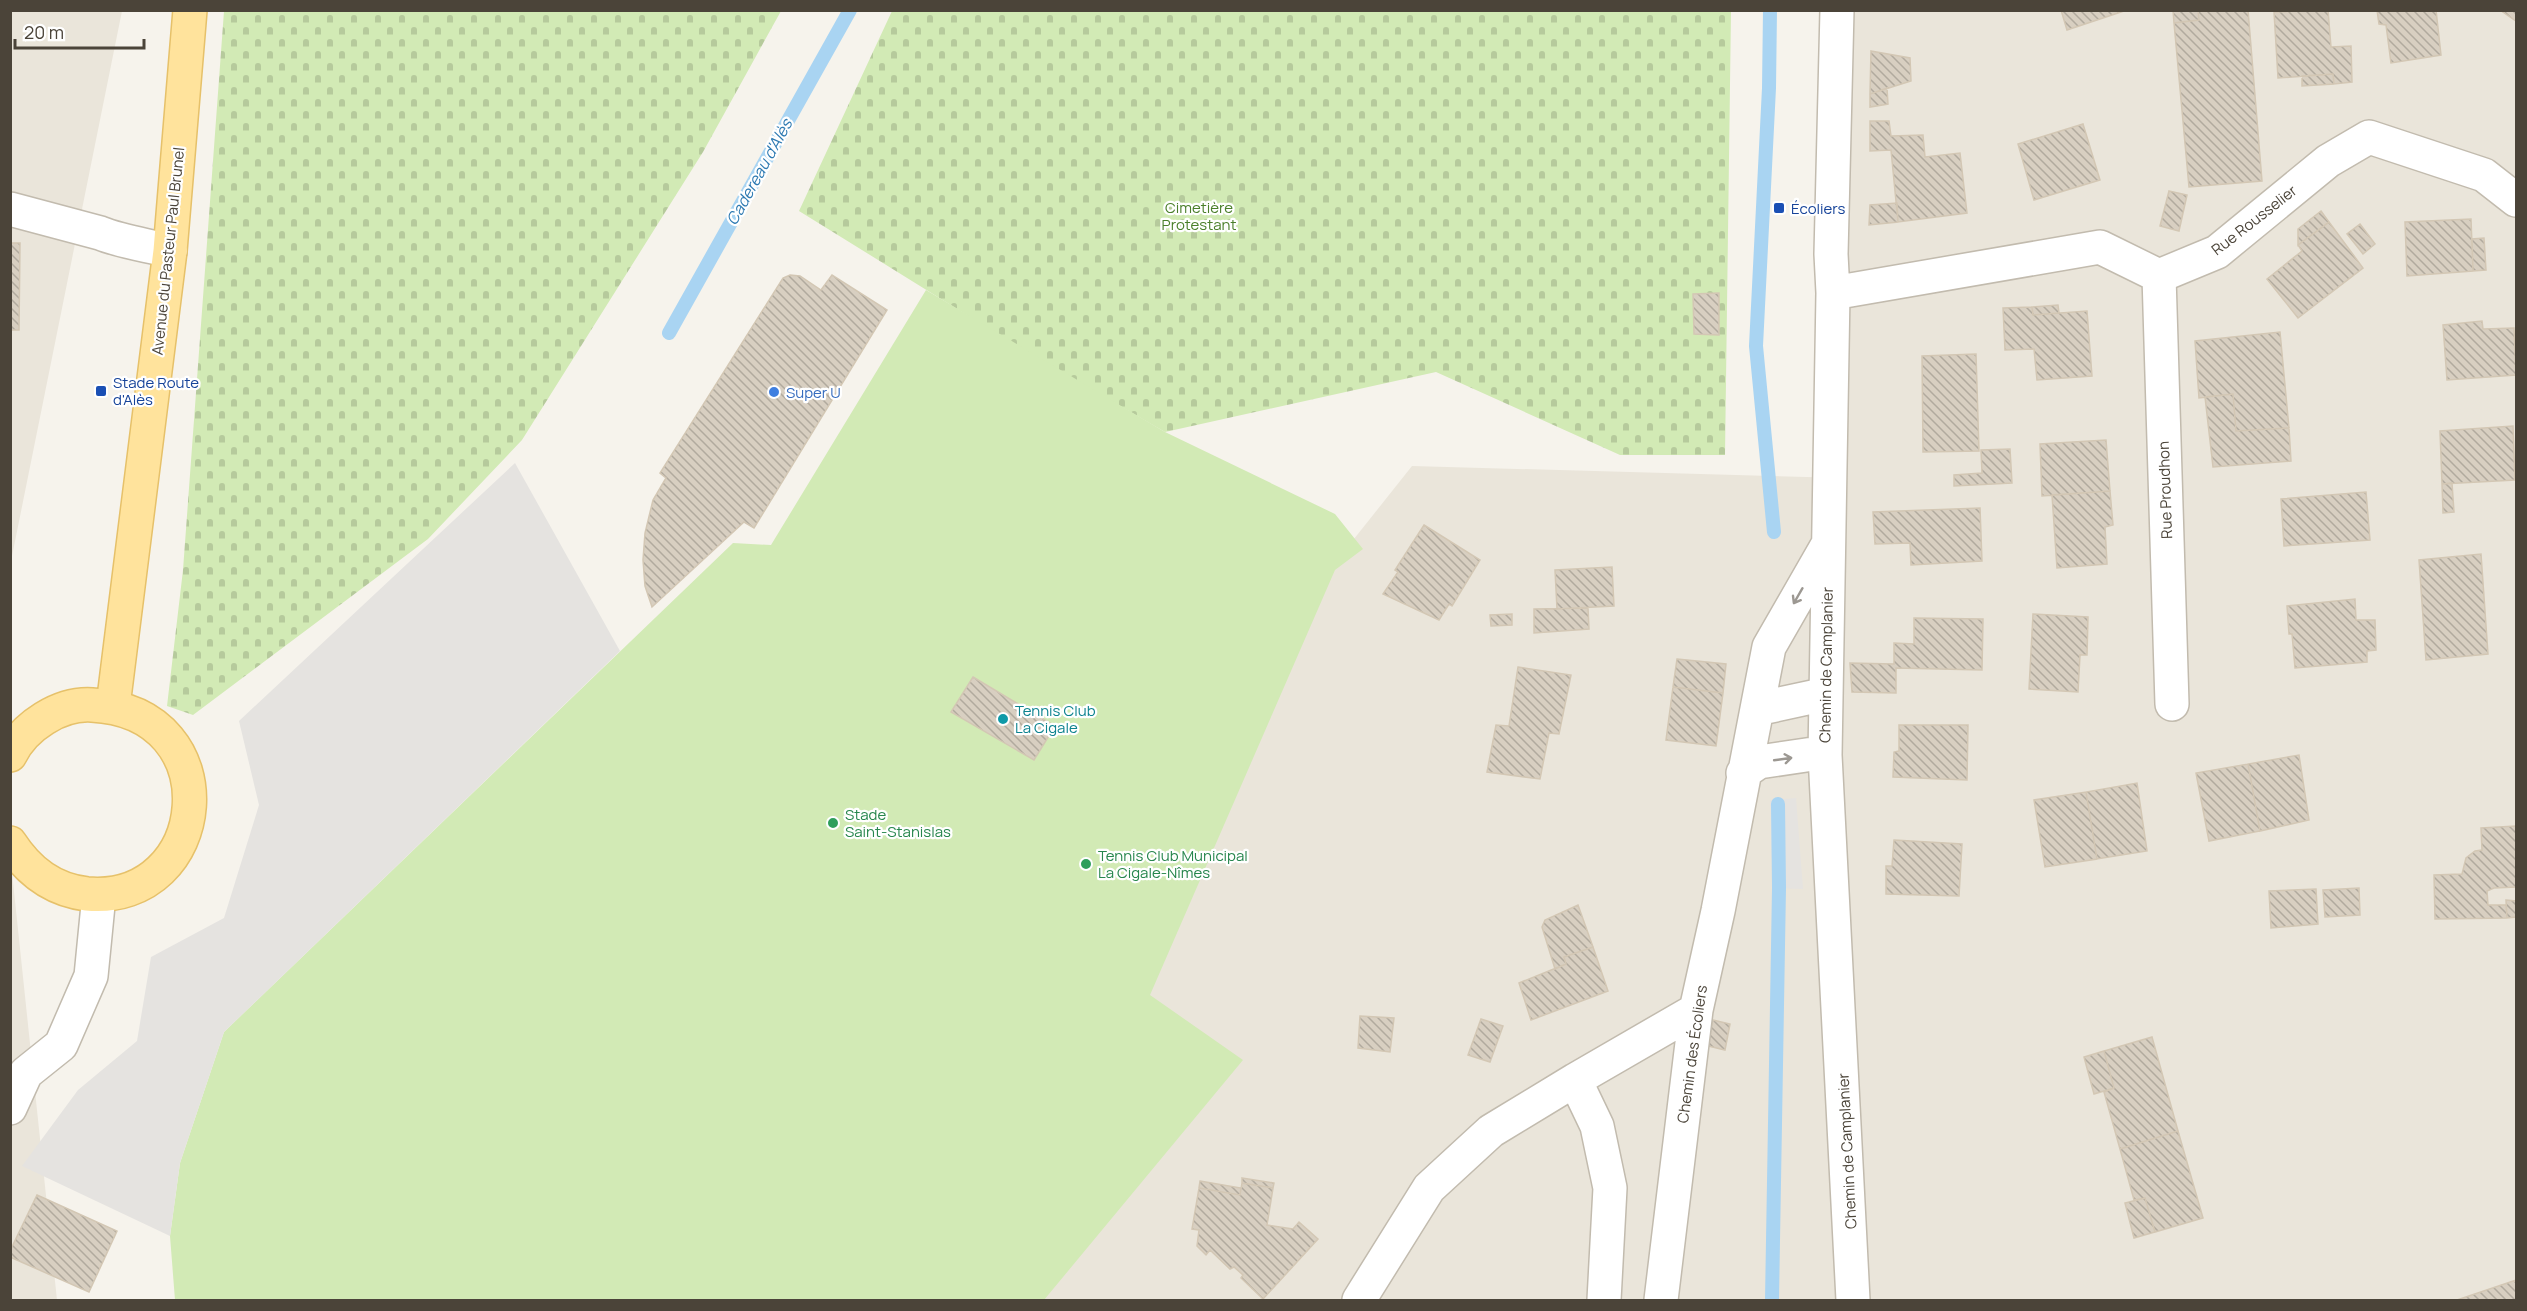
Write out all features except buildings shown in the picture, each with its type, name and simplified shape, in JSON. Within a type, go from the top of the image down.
[{"type":"main road","name":"Avenue du Pasteur Paul Brunel","points":[[113,706],[170,251],[190,10]]},
{"type":"main road","points":[[10,755],[31,728],[55,712],[84,704],[113,706],[140,715],[162,732],[179,753],[189,780],[191,808],[183,838],[166,864],[147,880],[124,891],[99,895],[70,892],[45,881],[22,862],[10,843]]},
{"type":"street","name":"Chemin de Camplanier","points":[[1839,17],[1831,254],[1833,293],[1825,755],[1853,1300]]},
{"type":"street","name":"Rue Rousselier","points":[[2159,276],[2217,252],[2328,161],[2369,137],[2484,175],[2517,200]]},
{"type":"street","points":[[10,209],[114,239],[170,251]]},
{"type":"street","points":[[1833,293],[2100,247],[2159,276]]},
{"type":"street","name":"Rue Proudhon","points":[[2159,276],[2172,704]]},
{"type":"street","name":"Chemin des Écoliers","points":[[1661,1300],[1696,1010],[1718,911],[1769,647],[1828,545]]},
{"type":"street","points":[[1757,709],[1826,694]]},
{"type":"street","points":[[1743,773],[1759,762],[1813,754],[1825,755]]},
{"type":"street","points":[[10,1108],[18,1076],[61,1045],[91,976],[99,895]]},
{"type":"street","points":[[1359,1300],[1429,1188],[1491,1131],[1696,1010]]},
{"type":"street","points":[[1575,1080],[1597,1126],[1610,1188],[1604,1300]]},
{"type":"shaded area","points":[[11,11],[122,11],[11,561]]},
{"type":"shaded area","points":[[1852,11],[2516,11],[2516,1300],[749,1300],[1412,466],[1844,478]]},
{"type":"shaded area","points":[[515,463],[620,651],[224,1032],[180,1163],[170,1236],[22,1166],[78,1090],[137,1041],[151,957],[224,918],[259,805],[239,721]]},
{"type":"shaded area","points":[[1796,798],[1803,889],[1773,888],[1770,800]]},
{"type":"shaded area","points":[[11,863],[57,1300],[11,1300]]},
{"type":"green space","points":[[224,11],[781,11],[703,152],[522,440],[428,539],[193,715],[167,706],[183,570]]},
{"type":"green space","name":"Cimetière Protestant","points":[[892,11],[1731,11],[1725,455],[1620,455],[1436,372],[1165,432],[1025,351],[799,211]]},
{"type":"green space","name":"Stade Saint-Stanislas","points":[[926,290],[1165,432],[1335,514],[1363,549],[1335,570],[1150,995],[1243,1060],[1044,1300],[175,1300],[170,1236],[180,1163],[224,1032],[733,543],[771,545]]},
{"type":"waterway","name":"Cadereau d'Alès","points":[[669,333],[850,10]]},
{"type":"waterway","points":[[1770,10],[1769,88],[1756,346],[1774,532]]},
{"type":"waterway","points":[[1772,1300],[1779,888],[1778,804]]},
{"type":"place","name":"Écoliers","points":[[1779,208]]},
{"type":"place","name":"Stade Route d'Alès","points":[[101,391]]},
{"type":"place","name":"Super U","points":[[774,392]]},
{"type":"place","name":"Tennis Club La Cigale","points":[[1003,719]]},
{"type":"place","name":"Stade Saint-Stanislas","points":[[833,823]]},
{"type":"place","name":"Tennis Club Municipal La Cigale-Nîmes","points":[[1086,864]]}]
